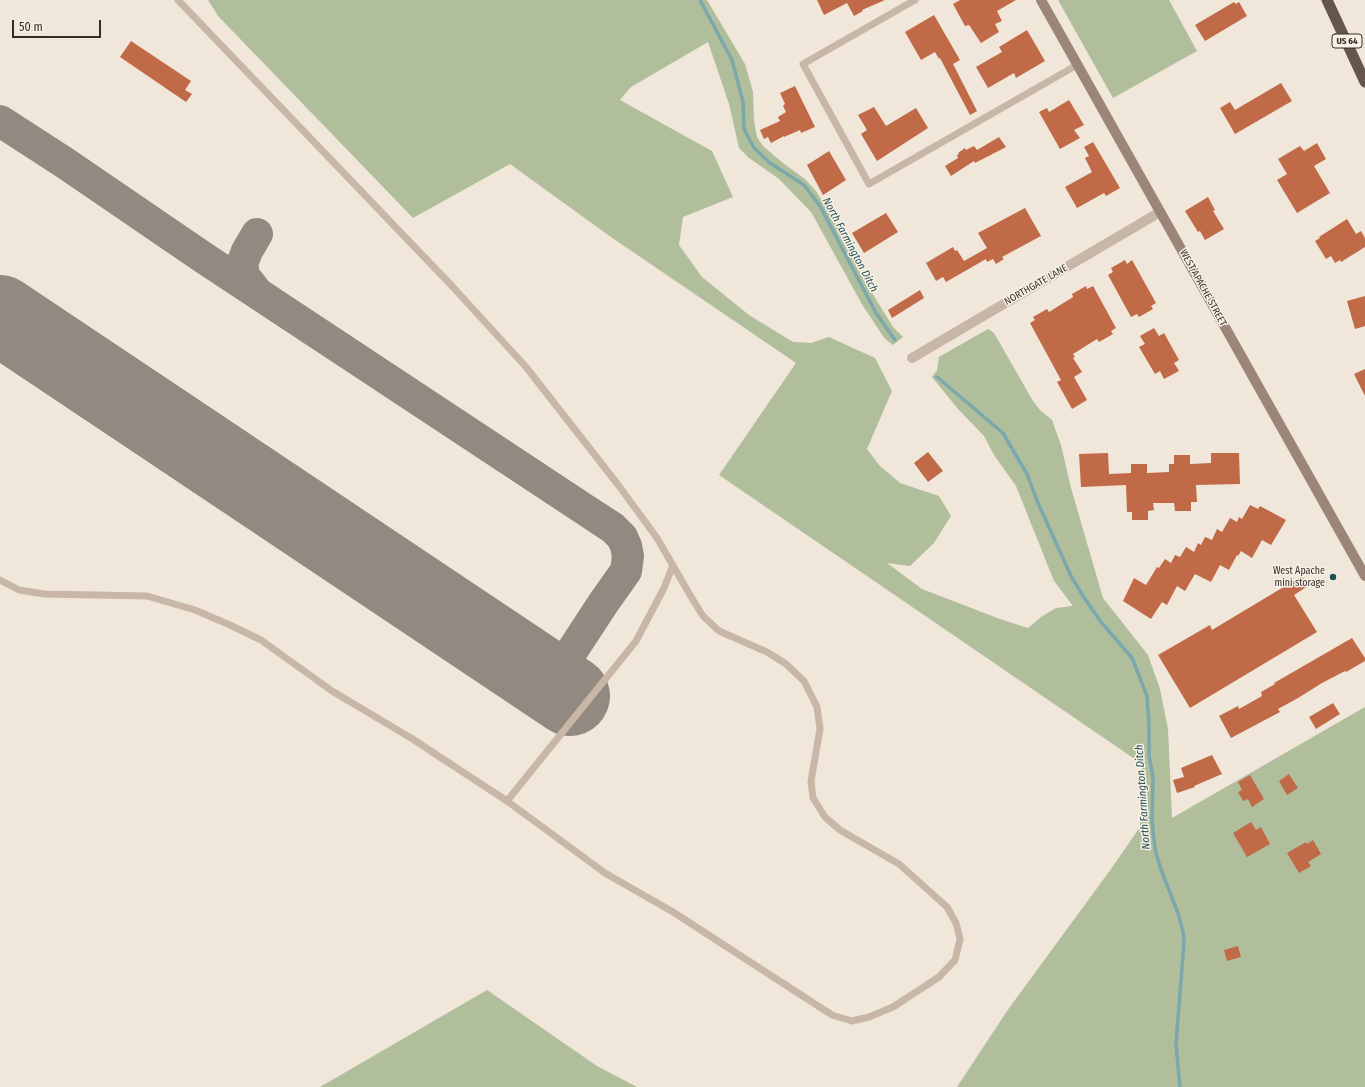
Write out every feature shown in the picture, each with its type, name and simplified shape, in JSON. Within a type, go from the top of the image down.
[{"type":"highway","name":"US 64","points":[[1327,0],[1365,82]]},
{"type":"main road","name":"WEST APACHE STREET","points":[[1041,0],[1365,576]]},
{"type":"street","name":"NORTHGATE LANE","points":[[912,358],[1160,212]]},
{"type":"lane","points":[[0,580],[19,590],[44,594],[147,596],[195,610],[261,640],[332,692],[411,738],[507,801],[605,873],[673,912],[832,1015],[852,1020],[869,1017],[893,1007],[939,977],[955,960],[960,939],[956,922],[947,907],[900,864],[840,830],[825,817],[813,798],[811,781],[820,729],[817,707],[804,681],[786,664],[767,652],[719,631],[703,616],[657,538],[619,486],[526,367],[446,280],[178,0]]},
{"type":"lane","points":[[915,0],[803,64],[869,184],[1077,65]]},
{"type":"lane","points":[[507,801],[636,642],[664,588],[673,565]]},
{"type":"green space","points":[[208,0],[707,0],[745,64],[753,92],[754,121],[757,137],[763,146],[805,179],[816,191],[845,239],[861,275],[893,327],[903,337],[893,345],[885,339],[863,306],[811,212],[779,179],[749,158],[739,148],[729,104],[708,42],[631,87],[620,100],[712,151],[733,197],[683,217],[679,245],[702,277],[749,315],[793,342],[811,343],[829,337],[875,358],[892,391],[867,449],[879,465],[900,483],[939,496],[951,516],[934,543],[910,566],[887,563],[922,589],[1000,619],[1028,628],[1041,617],[1056,608],[1073,606],[1054,581],[1016,486],[994,455],[984,436],[958,409],[932,377],[937,370],[939,357],[988,329],[994,333],[1033,401],[1040,410],[1052,420],[1061,445],[1071,488],[1103,598],[1148,655],[1160,689],[1168,729],[1172,818],[1365,707],[1365,1087],[957,1087],[1007,1011],[1140,827],[1142,764],[719,475],[796,363],[608,235],[510,164],[413,218],[218,16]]},
{"type":"green space","points":[[1058,0],[1169,0],[1197,51],[1113,98]]},
{"type":"green space","points":[[487,990],[597,1066],[637,1087],[320,1087]]},
{"type":"building","points":[[817,0],[885,0],[862,10],[863,11],[854,16],[847,3],[824,15]]},
{"type":"building","points":[[960,0],[1016,0],[997,11],[1002,21],[995,24],[999,32],[981,43],[969,25],[965,26],[953,4]]},
{"type":"building","points":[[1234,2],[1236,4],[1239,2],[1247,16],[1205,41],[1195,25]]},
{"type":"building","points":[[934,15],[960,60],[953,64],[977,111],[970,115],[940,58],[939,59],[935,52],[921,60],[905,32]]},
{"type":"building","points":[[1027,30],[1045,61],[1016,78],[1014,73],[988,88],[976,67],[1002,52],[999,47]]},
{"type":"building","points":[[131,41],[191,81],[185,90],[192,94],[186,102],[120,57]]},
{"type":"building","points":[[1281,83],[1292,101],[1235,134],[1220,108],[1230,102],[1235,110]]},
{"type":"building","points":[[795,86],[815,127],[801,133],[800,130],[771,143],[768,137],[764,139],[760,130],[780,121],[778,117],[786,112],[783,106],[785,104],[780,93]]},
{"type":"building","points":[[1069,100],[1084,125],[1074,130],[1080,138],[1060,149],[1039,112],[1047,108],[1049,112]]},
{"type":"building","points":[[874,107],[886,126],[916,108],[928,128],[877,161],[861,134],[867,130],[858,115]]},
{"type":"building","points":[[999,137],[1006,147],[975,163],[974,161],[951,176],[945,166],[958,158],[958,153],[965,148],[966,150],[974,146],[977,150]]},
{"type":"building","points":[[1093,142],[1120,188],[1106,196],[1104,193],[1077,208],[1065,187],[1092,172],[1085,158],[1089,156],[1084,147]]},
{"type":"building","points":[[1317,143],[1326,159],[1314,166],[1330,193],[1297,213],[1277,180],[1287,174],[1278,159],[1300,146],[1304,151]]},
{"type":"building","points":[[829,151],[846,180],[823,195],[807,165]]},
{"type":"building","points":[[1208,197],[1215,210],[1213,211],[1224,229],[1205,240],[1200,231],[1198,232],[1185,211]]},
{"type":"building","points":[[1025,208],[1041,236],[1002,257],[1004,259],[996,264],[993,259],[987,262],[986,259],[946,282],[943,277],[936,281],[926,263],[953,247],[955,251],[957,250],[964,261],[987,248],[978,233]]},
{"type":"building","points":[[886,213],[898,232],[864,253],[852,233]]},
{"type":"building","points":[[1347,219],[1356,234],[1361,231],[1365,238],[1365,247],[1341,262],[1340,260],[1335,263],[1331,256],[1326,259],[1315,241]]},
{"type":"building","points":[[1125,260],[1127,264],[1132,260],[1156,303],[1151,306],[1153,309],[1139,317],[1137,314],[1131,317],[1108,275],[1113,272],[1111,268]]},
{"type":"building","points":[[1086,286],[1087,289],[1093,286],[1116,328],[1111,331],[1113,334],[1099,342],[1097,339],[1073,354],[1075,357],[1073,358],[1082,372],[1074,377],[1087,400],[1072,409],[1057,382],[1061,380],[1030,323],[1035,320],[1033,317],[1047,309],[1049,312],[1073,297],[1072,294]]},
{"type":"building","points":[[920,290],[924,298],[892,318],[888,310]]},
{"type":"building","points":[[1365,296],[1365,326],[1355,329],[1347,301]]},
{"type":"building","points":[[1154,328],[1159,336],[1164,333],[1179,360],[1174,363],[1179,371],[1164,379],[1160,371],[1155,374],[1139,347],[1145,344],[1140,336]]},
{"type":"building","points":[[1365,369],[1365,396],[1354,374]]},
{"type":"building","points":[[928,452],[943,471],[928,482],[914,463]]},
{"type":"building","points":[[1108,453],[1109,474],[1131,473],[1131,464],[1147,464],[1147,473],[1169,472],[1169,464],[1174,464],[1174,455],[1190,455],[1190,464],[1211,463],[1211,453],[1239,453],[1240,484],[1196,485],[1197,502],[1191,502],[1191,511],[1175,511],[1174,503],[1153,503],[1154,510],[1148,511],[1148,520],[1132,520],[1132,512],[1127,512],[1126,485],[1081,487],[1079,454]]},
{"type":"building","points":[[1250,505],[1258,509],[1260,506],[1286,520],[1271,545],[1262,540],[1252,558],[1241,551],[1238,556],[1237,555],[1229,570],[1220,565],[1211,582],[1195,574],[1185,591],[1177,586],[1167,605],[1162,602],[1151,619],[1123,601],[1134,578],[1146,585],[1157,567],[1159,568],[1165,559],[1171,563],[1175,555],[1180,557],[1186,547],[1194,552],[1198,543],[1201,545],[1205,537],[1212,540],[1217,529],[1222,532],[1230,518],[1237,522],[1239,517],[1242,519]]},
{"type":"building","points":[[1302,576],[1308,586],[1294,595],[1317,632],[1190,708],[1158,655],[1210,625],[1212,630]]},
{"type":"building","points":[[1352,638],[1365,658],[1365,661],[1322,683],[1278,709],[1280,712],[1231,738],[1219,716],[1238,706],[1239,709],[1262,696],[1261,692],[1275,684],[1274,683]]},
{"type":"building","points":[[1333,703],[1340,714],[1316,729],[1309,717]]},
{"type":"building","points":[[1212,755],[1222,774],[1194,786],[1195,787],[1177,793],[1173,780],[1184,777],[1181,768]]},
{"type":"building","points":[[1289,774],[1298,788],[1287,795],[1279,781]]},
{"type":"building","points":[[1250,775],[1264,799],[1252,807],[1248,799],[1243,801],[1238,792],[1242,790],[1238,782]]},
{"type":"building","points":[[1251,822],[1256,830],[1261,827],[1270,844],[1247,857],[1233,833]]},
{"type":"building","points":[[1313,840],[1321,854],[1308,862],[1311,866],[1299,873],[1287,853],[1306,842],[1307,844]]},
{"type":"building","points":[[1238,946],[1241,957],[1227,961],[1224,950]]},
{"type":"waterway","name":"North Farmington Ditch","points":[[700,0],[732,60],[743,102],[744,129],[754,148],[770,163],[804,185],[820,206],[876,313],[895,340]]},
{"type":"waterway","name":"North Farmington Ditch","points":[[937,377],[1003,433],[1027,474],[1038,503],[1071,576],[1101,622],[1132,658],[1147,696],[1149,755],[1153,778],[1152,821],[1155,849],[1160,867],[1178,913],[1184,942],[1176,1044],[1180,1087]]},
{"type":"taxiway","points":[[0,121],[65,163],[204,258],[613,528],[622,537],[628,556],[626,571],[551,683]]},
{"type":"taxiway","points":[[255,290],[244,276],[242,264],[247,251],[257,234]]},
{"type":"runway","points":[[0,315],[570,696]]},
{"type":"place","name":"West Apache mini storage","points":[[1333,577]]}]
